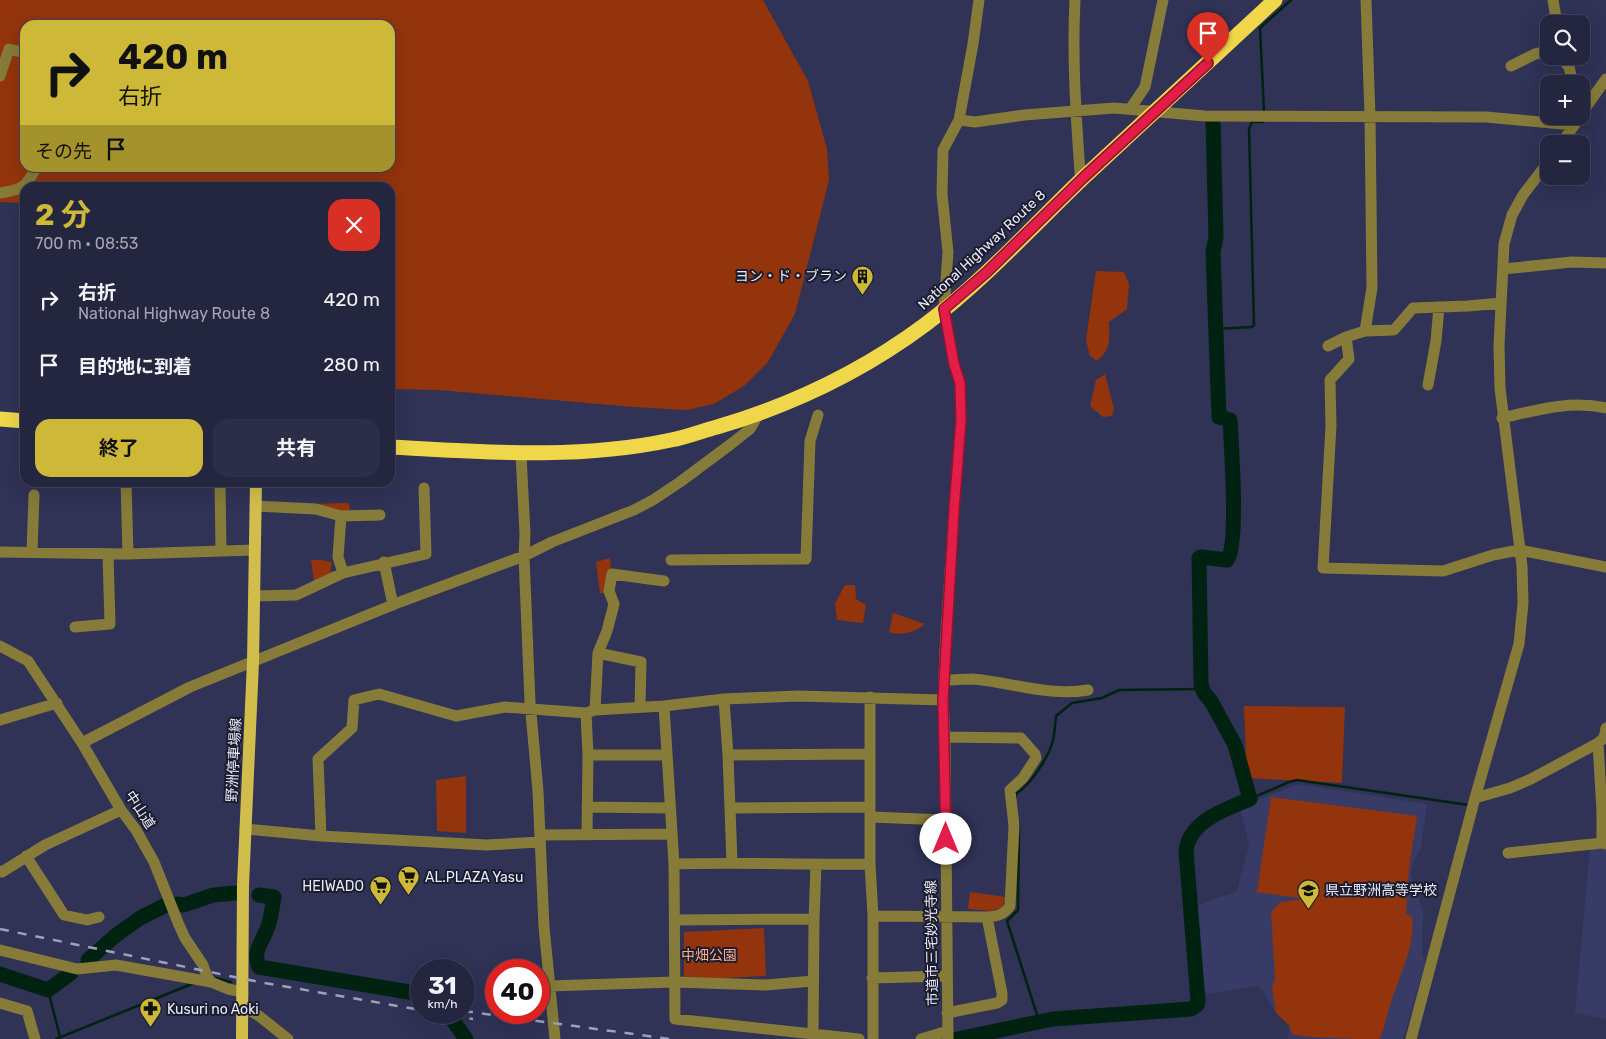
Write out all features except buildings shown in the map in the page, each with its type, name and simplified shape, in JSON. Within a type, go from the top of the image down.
[{"type":"highway","name":"National Highway Route 8","points":[[395,447],[521,454],[642,445],[674,440],[758,415],[819,389],[854,371],[916,331],[944,309],[987,272],[1083,178],[1275,0]]},
{"type":"highway","points":[[0,419],[20,420]]},
{"type":"main road","name":"野洲停車場線","points":[[242,1039],[245,829],[253,662],[256,487]]},
{"type":"street","name":"市道市三宅妙光寺線","points":[[948,1035],[943,700],[961,420],[960,383],[954,364],[944,309],[948,252],[942,194],[943,150],[958,120],[973,44],[979,0]]},
{"type":"street","points":[[1074,0],[1075,111],[1080,173],[1083,178]]},
{"type":"street","points":[[1130,109],[1146,87],[1163,0]]},
{"type":"street","points":[[1365,331],[1372,288],[1370,116],[1366,0]]},
{"type":"street","points":[[1553,0],[1556,15]]},
{"type":"street","points":[[0,76],[9,49],[20,52]]},
{"type":"street","points":[[1511,66],[1540,53]]},
{"type":"street","points":[[1590,102],[1606,79]]},
{"type":"street","points":[[958,120],[975,122],[1024,114],[1130,109],[1154,113],[1205,116],[1540,118]]},
{"type":"street","points":[[1411,1039],[1475,798],[1519,644],[1523,604],[1522,566],[1502,418],[1499,346],[1504,244],[1512,215],[1540,173]]},
{"type":"street","points":[[0,193],[13,192],[20,188]]},
{"type":"street","points":[[1503,269],[1572,262],[1606,263]]},
{"type":"street","points":[[1328,346],[1346,336],[1365,331],[1394,330],[1413,308],[1501,303]]},
{"type":"street","points":[[1428,385],[1436,341],[1439,307]]},
{"type":"street","points":[[1346,336],[1349,359],[1330,380],[1331,426],[1323,568],[1443,571],[1493,554],[1519,550],[1606,567]]},
{"type":"street","points":[[1502,418],[1553,406],[1592,405],[1606,408]]},
{"type":"street","points":[[82,743],[190,687],[392,605],[524,556],[552,542],[634,510],[680,482],[750,429],[758,415]]},
{"type":"street","points":[[671,560],[806,559],[810,442],[818,415]]},
{"type":"street","points":[[521,454],[530,710],[540,839],[546,959]]},
{"type":"street","points":[[126,487],[128,554]]},
{"type":"street","points":[[220,487],[221,551]]},
{"type":"street","points":[[254,596],[296,595],[343,573],[384,562],[426,554],[424,488]]},
{"type":"street","points":[[32,552],[34,495]]},
{"type":"street","points":[[255,506],[316,510],[340,516],[380,515]]},
{"type":"street","points":[[340,516],[338,557],[343,573]]},
{"type":"street","points":[[0,552],[128,554],[254,550]]},
{"type":"street","points":[[75,627],[110,624],[108,554]]},
{"type":"street","points":[[384,562],[392,605]]},
{"type":"street","points":[[587,835],[588,755],[591,712],[598,653],[607,631],[614,604],[609,591],[612,574],[664,581]]},
{"type":"street","name":"中山道","points":[[0,646],[28,661],[57,703],[154,862],[185,938],[204,965],[206,974],[212,982]]},
{"type":"street","points":[[598,653],[641,662],[640,708]]},
{"type":"street","points":[[944,680],[973,679],[1056,693],[1088,690]]},
{"type":"street","points":[[321,836],[318,759],[352,728],[354,700],[379,694],[456,716],[505,707],[530,710],[591,712],[724,699],[798,696],[943,700]]},
{"type":"street","points":[[870,697],[873,1039]]},
{"type":"street","points":[[724,699],[731,808],[732,862]]},
{"type":"street","points":[[0,720],[57,703]]},
{"type":"street","points":[[664,706],[674,864],[675,1019],[859,1039]]},
{"type":"street","points":[[1475,798],[1524,782],[1598,742],[1604,738],[1606,728]]},
{"type":"street","points":[[873,916],[987,917],[999,916],[1010,906],[1014,826],[1010,790],[1023,778],[1036,758],[1035,754],[1021,738],[945,737]]},
{"type":"street","points":[[1508,853],[1604,843],[1598,742]]},
{"type":"street","points":[[728,755],[870,754]]},
{"type":"street","points":[[588,755],[667,755]]},
{"type":"street","points":[[587,807],[670,808]]},
{"type":"street","points":[[731,808],[870,812],[946,820]]},
{"type":"street","points":[[0,871],[45,844],[121,810]]},
{"type":"street","points":[[245,829],[321,836],[487,845],[587,835],[672,834]]},
{"type":"street","points":[[26,856],[64,915],[87,920],[99,917]]},
{"type":"street","points":[[674,864],[732,862],[816,865],[870,864]]},
{"type":"street","points":[[813,1035],[816,865]]},
{"type":"street","points":[[948,1013],[997,1003],[1002,1000],[987,917]]},
{"type":"street","points":[[675,920],[814,919]]},
{"type":"street","points":[[0,950],[77,969],[116,965],[212,982],[228,989],[242,992]]},
{"type":"street","points":[[872,978],[947,976]]},
{"type":"street","points":[[550,986],[674,982],[766,985],[813,982]]},
{"type":"street","points":[[550,1001],[555,1039]]},
{"type":"street","points":[[0,1003],[26,1011],[35,1039]]},
{"type":"street","points":[[242,1006],[259,1016],[288,1039]]},
{"type":"street","points":[[921,1039],[948,1035]]},
{"type":"shaded area","name":"県立野洲高等学校","points":[[1298,784],[1427,804],[1421,848],[1413,863],[1411,875],[1423,912],[1422,954],[1425,963],[1403,1039],[1288,1039],[1289,1025],[1276,1013],[1262,989],[1257,986],[1208,994],[1203,989],[1196,906],[1237,891],[1249,846],[1239,808]]},
{"type":"shaded area","points":[[1590,847],[1606,848],[1606,1019],[1575,1013]]},
{"type":"green space","points":[[0,0],[763,0],[808,81],[827,149],[829,180],[795,314],[768,362],[744,386],[714,404],[687,410],[438,390],[395,389],[395,182],[20,182],[20,203],[0,202]]},
{"type":"green space","points":[[1096,271],[1124,272],[1129,284],[1127,309],[1109,322],[1107,348],[1102,357],[1097,361],[1090,356],[1086,340]]},
{"type":"green space","points":[[1105,374],[1114,409],[1112,416],[1103,417],[1090,406],[1096,380]]},
{"type":"green space","points":[[349,503],[350,514],[315,504]]},
{"type":"green space","points":[[610,558],[611,570],[606,593],[600,593],[596,562]]},
{"type":"green space","points":[[311,560],[332,562],[330,575],[314,582]]},
{"type":"green space","points":[[845,585],[855,585],[856,599],[866,605],[863,623],[837,620],[835,603]]},
{"type":"green space","points":[[893,613],[925,624],[917,630],[908,633],[889,632]]},
{"type":"green space","points":[[1244,706],[1345,707],[1342,783],[1247,778]]},
{"type":"green space","points":[[466,776],[466,833],[437,831],[436,780]]},
{"type":"green space","name":"県立野洲高等学校","points":[[1271,797],[1417,816],[1409,870],[1406,914],[1412,916],[1412,938],[1381,1037],[1378,1039],[1322,1038],[1292,1034],[1289,1025],[1276,1013],[1272,987],[1275,979],[1271,912],[1280,902],[1306,899],[1257,892]]},
{"type":"green space","points":[[970,892],[1006,897],[1002,907],[992,911],[968,909]]},
{"type":"green space","name":"中畑公園","points":[[764,928],[766,976],[684,980],[684,932]]},
{"type":"waterway","points":[[1264,112],[1260,28],[1291,0]]},
{"type":"waterway","points":[[1216,329],[1252,327],[1254,325],[1249,129],[1252,122],[1263,122],[1263,120]]},
{"type":"waterway","points":[[957,1039],[1053,1019],[1191,1009],[1197,1005],[1186,851],[1189,841],[1201,824],[1220,812],[1250,799],[1235,745],[1211,701],[1204,693],[1201,684],[1199,558],[1227,560],[1231,551],[1233,535],[1233,471],[1230,420],[1219,417],[1213,252],[1216,237],[1213,121]]},
{"type":"waterway","points":[[1016,797],[1016,794],[1022,790],[1039,770],[1048,754],[1054,737],[1056,716],[1072,703],[1102,698],[1119,690],[1202,689]]},
{"type":"waterway","points":[[1250,799],[1297,780],[1469,805]]},
{"type":"waterway","points":[[1019,824],[1018,910],[1007,921],[1039,1021]]},
{"type":"waterway","points":[[177,904],[184,905],[213,895],[235,893]]},
{"type":"waterway","points":[[259,895],[274,897],[268,925],[257,952],[259,967],[410,992]]},
{"type":"waterway","points":[[88,960],[115,936],[140,918],[168,904]]},
{"type":"waterway","points":[[255,970],[259,967]]},
{"type":"waterway","points":[[0,974],[48,990],[71,973]]},
{"type":"waterway","points":[[216,978],[231,982]]},
{"type":"waterway","points":[[56,1039],[194,983]]},
{"type":"waterway","points":[[48,990],[60,1037]]},
{"type":"waterway","points":[[455,1024],[466,1039]]},
{"type":"railway","points":[[0,929],[259,982],[410,1008]]},
{"type":"railway","points":[[475,1012],[670,1039]]},
{"type":"place","name":"ヨン・ド・ブラン","points":[[863,295]]},
{"type":"place","name":"AL.PLAZA Yasu","points":[[409,896]]},
{"type":"place","name":"HEIWADO","points":[[380,905]]},
{"type":"place","name":"県立野洲高等学校","points":[[1309,909]]},
{"type":"place","name":"Kusuri no Aoki","points":[[151,1028]]},
{"type":"route","points":[[946,839],[943,700],[961,420],[960,383],[954,364],[944,309],[987,272],[1083,178],[1208,63]]}]
